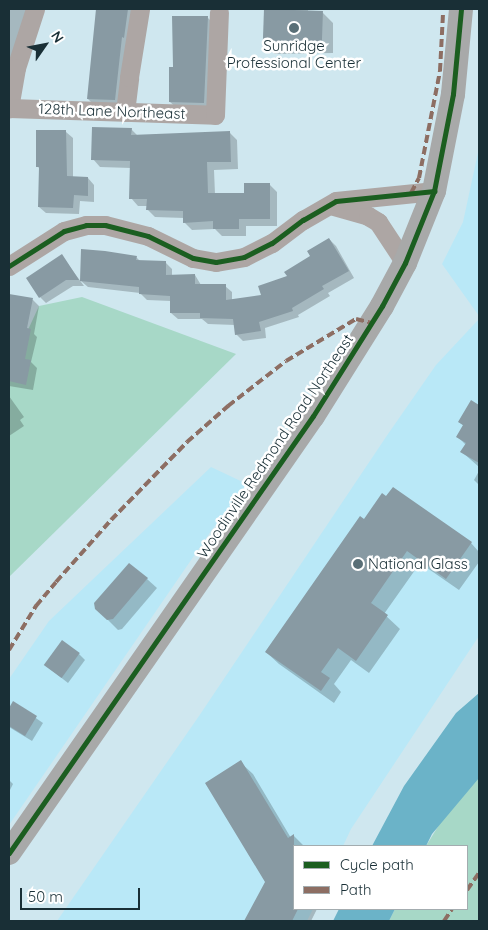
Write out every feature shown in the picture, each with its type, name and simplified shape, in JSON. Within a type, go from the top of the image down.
[{"type":"main road","name":"Woodinville Redmond Road Northeast","points":[[9,853],[313,416],[366,335],[404,263],[434,191],[445,144],[453,94],[461,9]]},
{"type":"street","points":[[9,108],[16,68],[35,9]]},
{"type":"street","points":[[125,112],[140,9]]},
{"type":"street","name":"128th Lane Northeast","points":[[9,108],[215,114],[219,12]]},
{"type":"street","points":[[9,266],[64,231],[86,225],[104,225],[148,236],[193,258],[216,262],[244,257],[272,243],[302,220],[336,201],[434,191]]},
{"type":"street","points":[[330,205],[368,216],[378,222],[404,263]]},
{"type":"shaded area","points":[[479,148],[479,316],[442,264],[463,222]]},
{"type":"shaded area","points":[[479,319],[479,636],[351,829],[343,845],[293,845],[293,910],[312,910],[307,921],[57,921],[199,716],[436,365]]},
{"type":"shaded area","points":[[211,467],[247,484],[211,531],[9,825],[9,679],[49,621]]},
{"type":"shaded area","points":[[479,693],[479,778],[432,834],[426,845],[373,845],[404,786],[456,713]]},
{"type":"shaded area","points":[[338,910],[394,910],[389,921],[333,921]]},
{"type":"green space","points":[[82,297],[236,354],[9,577],[9,371],[39,306]]},
{"type":"green space","points":[[479,760],[479,921],[389,921],[394,910],[468,910],[468,845],[427,845]]},
{"type":"building","points":[[96,9],[128,9],[124,38],[122,37],[115,100],[87,99]]},
{"type":"building","name":"Sunridge Professional Center","points":[[264,9],[323,11],[322,46],[263,44]]},
{"type":"building","points":[[172,16],[208,16],[204,103],[169,102],[169,67],[173,67]]},
{"type":"building","points":[[92,127],[132,128],[131,135],[230,131],[231,162],[207,162],[208,193],[244,193],[244,183],[270,183],[270,219],[239,219],[239,229],[213,229],[213,221],[183,223],[183,211],[146,210],[147,199],[129,199],[130,161],[91,160]]},
{"type":"building","points":[[36,130],[66,130],[67,176],[88,177],[88,196],[74,195],[73,208],[38,207],[39,167],[36,167]]},
{"type":"building","points":[[329,238],[349,271],[322,286],[324,289],[292,308],[293,311],[259,322],[261,331],[235,335],[233,319],[200,318],[200,313],[170,313],[170,296],[139,294],[139,287],[80,281],[81,249],[137,256],[136,260],[166,261],[166,275],[195,274],[195,284],[226,284],[226,300],[261,295],[258,286],[287,276],[284,272],[310,256],[307,251]]},
{"type":"building","points":[[62,254],[79,280],[66,280],[39,298],[26,278]]},
{"type":"building","points":[[9,294],[33,298],[27,328],[31,329],[25,359],[31,360],[26,385],[9,381]]},
{"type":"building","points":[[471,400],[479,405],[479,463],[460,452],[466,443],[456,437],[463,425],[458,422]]},
{"type":"building","points":[[393,487],[472,542],[446,579],[407,551],[371,603],[388,615],[356,661],[338,648],[321,672],[330,678],[321,691],[265,652],[360,516],[364,519],[382,493],[386,496]]},
{"type":"building","points":[[129,563],[148,578],[113,619],[107,620],[95,609],[94,603]]},
{"type":"building","points":[[62,640],[80,653],[62,678],[44,665]]},
{"type":"building","points":[[13,701],[37,716],[25,736],[9,726],[9,708]]},
{"type":"building","points":[[241,760],[288,838],[294,834],[293,910],[298,910],[292,921],[244,921],[265,882],[205,783]]},
{"type":"marked path","points":[[411,193],[419,178],[440,71],[443,13]]},
{"type":"marked path","points":[[9,650],[36,606],[56,582],[111,520],[187,442],[228,406],[286,361],[356,319],[372,323]]},
{"type":"marked path","points":[[468,889],[479,873]]},
{"type":"marked path","points":[[444,921],[451,910]]},
{"type":"cycle path","points":[[9,853],[313,416],[382,306],[405,263],[434,191],[453,94],[461,9]]},
{"type":"cycle path","points":[[9,266],[64,231],[86,225],[105,225],[148,236],[193,258],[216,262],[244,257],[272,243],[303,220],[336,201],[434,191]]},
{"type":"place","name":"Sunridge Professional Center","points":[[294,28]]},
{"type":"place","name":"National Glass","points":[[358,564]]}]
